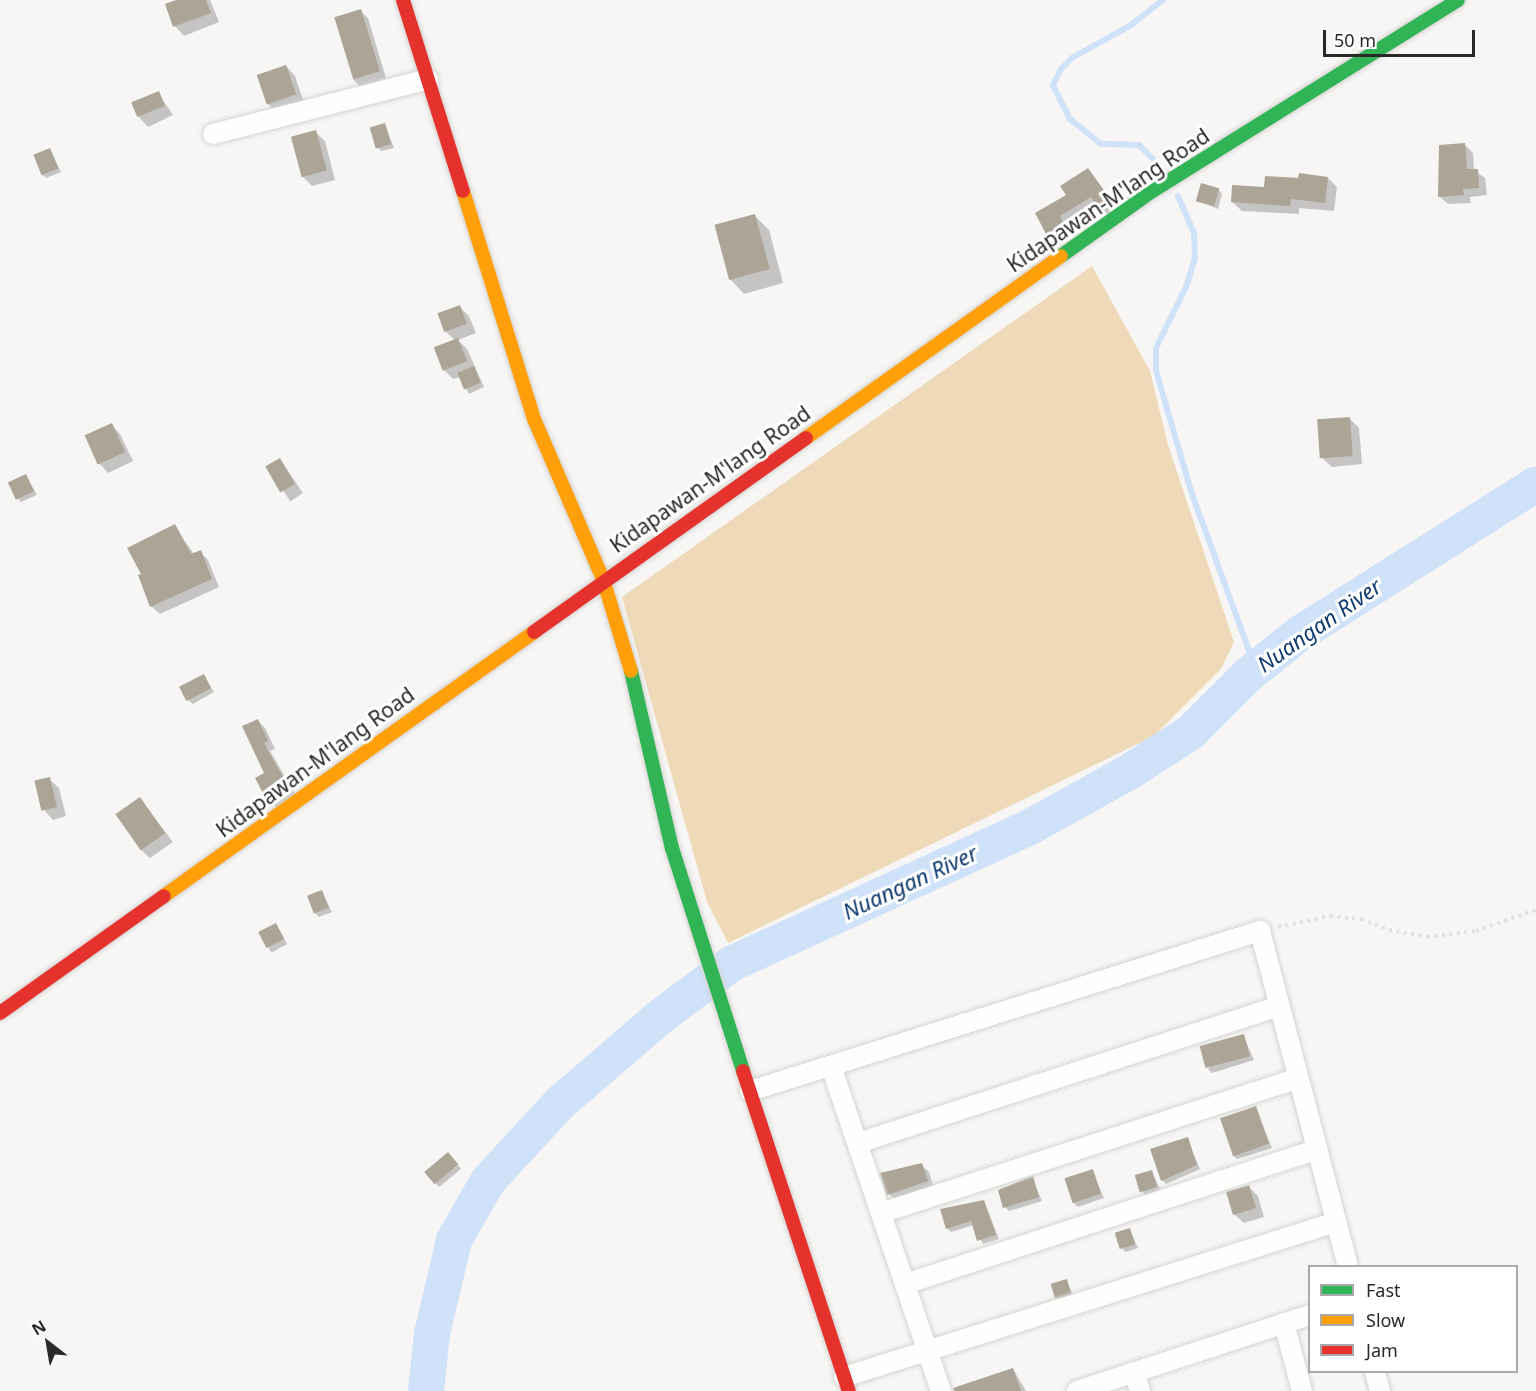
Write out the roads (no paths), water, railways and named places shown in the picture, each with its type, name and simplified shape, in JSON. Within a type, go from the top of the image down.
[{"type":"main road","points":[[403,0],[534,419],[603,579],[627,655],[672,848],[698,936],[847,1384]]},
{"type":"main road","name":"Kidapawan-M'lang Road","points":[[0,1013],[603,579],[1154,190],[1458,0]]},
{"type":"street","points":[[213,134],[428,79]]},
{"type":"street","points":[[750,1091],[1260,932],[1348,1265]]},
{"type":"street","points":[[858,1143],[1279,1006]]},
{"type":"street","points":[[831,1066],[941,1391]]},
{"type":"street","points":[[881,1213],[1298,1078]]},
{"type":"street","points":[[905,1284],[1317,1149]]},
{"type":"street","points":[[847,1384],[928,1352],[1336,1222]]},
{"type":"street","points":[[1077,1391],[1137,1382],[1284,1323],[1308,1316]]},
{"type":"street","points":[[1284,1323],[1302,1391]]},
{"type":"street","points":[[1376,1373],[1380,1391]]},
{"type":"waterway","points":[[1157,163],[1139,145],[1101,144],[1070,119],[1053,85],[1061,69],[1072,58],[1131,25],[1163,0]]},
{"type":"waterway","points":[[1178,196],[1194,233],[1195,258],[1186,287],[1156,348],[1156,371],[1192,494],[1250,653],[1248,675]]},
{"type":"waterway","name":"Nuangan River","points":[[426,1391],[432,1334],[454,1240],[488,1181],[560,1103],[661,1016],[731,964],[1032,826],[1129,772],[1191,732],[1248,675],[1299,634],[1536,484]]}]
